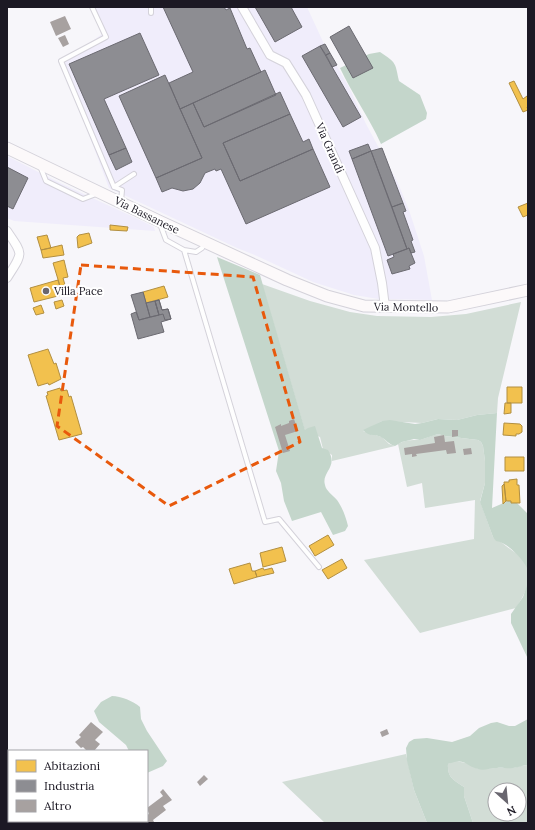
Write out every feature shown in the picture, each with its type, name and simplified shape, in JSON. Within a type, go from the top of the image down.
[{"type":"main road","name":"Via Bassanese","points":[[7,148],[39,162],[159,221],[287,280]]},
{"type":"main road","name":"Via Montello","points":[[287,280],[327,296],[364,306],[385,307],[448,307],[528,290]]},
{"type":"street","name":"Via Grandi","points":[[242,7],[270,55],[286,63],[306,95],[374,248],[382,283],[385,307]]},
{"type":"street","points":[[7,231],[20,250],[20,258],[7,278]]},
{"type":"lane","points":[[92,7],[106,37],[61,61],[114,187],[122,190],[121,202]]},
{"type":"lane","points":[[150,13],[152,7]]},
{"type":"lane","points":[[114,187],[134,174]]},
{"type":"lane","points":[[159,221],[166,240],[184,250],[196,252],[202,248],[205,242]]},
{"type":"lane","points":[[184,250],[265,522],[279,519],[319,567]]},
{"type":"highlighted area","points":[[81,265],[253,277],[300,442],[169,506],[57,426]]},
{"type":"shaded area","points":[[90,7],[307,7],[325,46],[349,87],[366,124],[398,183],[409,210],[424,256],[432,300],[379,299],[354,295],[313,282],[109,188],[62,63],[102,34]]},
{"type":"shaded area","points":[[7,156],[60,183],[154,227],[155,231],[14,221],[7,218]]},
{"type":"shaded area","points":[[262,284],[310,301],[350,312],[377,316],[431,317],[466,314],[521,302],[498,398],[497,413],[477,415],[457,420],[438,419],[422,423],[382,421],[363,431],[382,437],[389,444],[395,446],[332,461],[332,455],[323,449],[320,437],[305,431]]},
{"type":"shaded area","points":[[438,434],[478,440],[481,442],[485,461],[485,483],[480,501],[493,537],[516,553],[525,562],[528,568],[529,580],[525,592],[516,608],[420,633],[364,560],[474,539],[475,500],[425,508],[422,483],[407,487],[398,444]]},
{"type":"shaded area","points":[[406,754],[414,790],[427,823],[325,823],[282,782]]},
{"type":"shaded area","points":[[454,761],[467,763],[478,769],[514,768],[528,765],[528,823],[473,823],[464,796],[464,787],[450,776],[448,764]]},
{"type":"green space","points":[[380,52],[394,64],[399,81],[420,95],[427,113],[426,119],[381,144],[340,68],[369,54]]},
{"type":"green space","points":[[217,257],[260,275],[305,430],[315,426],[322,448],[328,450],[331,456],[331,465],[324,480],[328,491],[337,500],[344,512],[348,526],[345,531],[333,535],[321,512],[292,521],[284,501],[281,483],[276,471],[279,451]]},
{"type":"green space","points":[[497,413],[492,508],[513,499],[528,514],[528,570],[523,561],[515,552],[496,541],[493,537],[480,502],[485,483],[485,461],[481,442],[478,440],[438,434],[420,440],[414,439],[402,442],[395,446],[381,437],[370,435],[363,430],[382,421],[390,420],[415,424],[438,419],[457,420],[477,415]]},
{"type":"green space","points":[[528,582],[528,659],[511,623],[511,614],[523,597]]},
{"type":"green space","points":[[112,696],[127,699],[140,707],[141,719],[147,731],[167,761],[163,766],[148,773],[148,750],[128,750],[126,745],[99,722],[94,711],[101,702]]},
{"type":"green space","points":[[528,719],[528,765],[515,768],[480,770],[458,761],[448,764],[450,776],[464,787],[464,796],[473,823],[427,823],[414,790],[407,761],[406,748],[409,742],[414,739],[427,738],[452,742],[470,736],[479,728],[491,723],[497,722],[509,726],[515,726]]},
{"type":"green space","points":[[7,752],[8,822],[132,822],[132,823],[7,823]]},
{"type":"building: Abitazioni","points":[[514,81],[523,99],[527,96],[528,98],[528,110],[523,112],[509,83]]},
{"type":"building: Abitazioni","points":[[528,203],[528,215],[523,217],[518,207]]},
{"type":"building: Abitazioni","points":[[110,225],[128,227],[127,231],[110,230]]},
{"type":"building: Abitazioni","points":[[89,233],[92,243],[78,248],[77,237],[79,235]]},
{"type":"building: Abitazioni","points":[[47,235],[51,248],[41,250],[37,237]]},
{"type":"building: Abitazioni","points":[[62,245],[64,255],[43,258],[41,250]]},
{"type":"building: Abitazioni","points":[[64,260],[68,277],[63,278],[65,285],[60,286],[53,263]]},
{"type":"building: Abitazioni","name":"Villa Pace","points":[[58,280],[62,295],[34,302],[30,288]]},
{"type":"building: Abitazioni","points":[[164,286],[168,297],[146,303],[143,292]]},
{"type":"building: Abitazioni","points":[[62,300],[64,306],[56,309],[54,302]]},
{"type":"building: Abitazioni","points":[[41,305],[44,313],[36,315],[33,308]]},
{"type":"building: Abitazioni","points":[[48,349],[54,364],[56,363],[61,379],[49,385],[48,383],[38,386],[28,355]]},
{"type":"building: Abitazioni","points":[[507,387],[522,387],[522,403],[507,403]]},
{"type":"building: Abitazioni","points":[[60,388],[61,391],[67,390],[69,397],[71,396],[82,434],[59,440],[46,396],[48,395],[47,392]]},
{"type":"building: Abitazioni","points":[[505,403],[511,403],[511,413],[504,414]]},
{"type":"building: Abitazioni","points":[[504,423],[520,424],[522,426],[522,432],[516,434],[516,436],[503,435]]},
{"type":"building: Abitazioni","points":[[505,457],[524,457],[524,471],[505,471]]},
{"type":"building: Abitazioni","points":[[517,479],[517,485],[519,485],[520,503],[511,503],[511,501],[506,501],[504,482]]},
{"type":"building: Abitazioni","points":[[504,484],[506,501],[503,504],[502,486]]},
{"type":"building: Abitazioni","points":[[328,535],[334,545],[315,556],[309,546]]},
{"type":"building: Abitazioni","points":[[282,547],[286,561],[263,567],[260,553]]},
{"type":"building: Abitazioni","points":[[342,559],[347,568],[328,579],[322,570]]},
{"type":"building: Abitazioni","points":[[250,563],[252,571],[255,571],[257,577],[234,584],[229,569]]},
{"type":"building: Abitazioni","points":[[263,568],[264,570],[272,568],[274,573],[257,577],[255,571]]},
{"type":"building: Industria","points":[[163,7],[224,7],[226,10],[230,8],[247,49],[250,48],[261,72],[180,109],[169,83],[193,72]]},
{"type":"building: Industria","points":[[255,7],[291,7],[302,27],[275,42]]},
{"type":"building: Industria","points":[[349,26],[373,68],[353,78],[330,37]]},
{"type":"building: Industria","points":[[140,33],[159,75],[104,99],[126,148],[109,155],[69,64]]},
{"type":"building: Industria","points":[[325,44],[330,53],[326,55],[320,46]]},
{"type":"building: Industria","points":[[320,46],[361,117],[343,127],[302,56]]},
{"type":"building: Industria","points":[[330,53],[337,65],[332,67],[326,55]]},
{"type":"building: Industria","points":[[265,70],[276,95],[204,127],[193,103]]},
{"type":"building: Industria","points":[[165,75],[202,158],[156,178],[119,96]]},
{"type":"building: Industria","points":[[280,92],[290,114],[223,143],[240,181],[313,149],[330,187],[246,224],[221,169],[216,171],[215,169],[205,173],[200,183],[193,189],[183,191],[172,188],[162,192],[156,178],[202,158],[180,109],[193,103],[204,127]]},
{"type":"building: Industria","points":[[290,114],[303,142],[309,139],[313,149],[240,181],[223,143]]},
{"type":"building: Industria","points":[[368,144],[371,151],[352,159],[349,151]]},
{"type":"building: Industria","points":[[126,148],[132,162],[116,170],[109,155]]},
{"type":"building: Industria","points":[[382,148],[403,203],[392,207],[371,151]]},
{"type":"building: Industria","points":[[371,151],[407,249],[388,256],[352,159]]},
{"type":"building: Industria","points":[[7,167],[28,178],[13,209],[7,206]]},
{"type":"building: Industria","points":[[403,203],[406,211],[403,212],[413,240],[411,241],[415,252],[411,253],[409,248],[407,249],[392,207]]},
{"type":"building: Industria","points":[[409,248],[415,263],[409,266],[410,269],[392,274],[387,260],[394,257],[393,254]]},
{"type":"building: Industria","points":[[143,292],[150,317],[139,320],[131,295]]},
{"type":"building: Industria","points":[[159,300],[162,310],[168,309],[171,319],[161,322],[164,332],[138,339],[131,314],[136,312],[139,320],[159,315],[155,301]]},
{"type":"building: Industria","points":[[159,300],[162,310],[168,309],[171,319],[165,320],[163,314],[159,315],[155,301]]},
{"type":"building: Industria","points":[[155,301],[159,315],[150,317],[146,303]]},
{"type":"building: Altro","points":[[65,16],[71,29],[56,36],[50,22]]},
{"type":"building: Altro","points":[[65,35],[69,44],[63,47],[58,38]]},
{"type":"building: Altro","points":[[294,419],[298,431],[285,435],[290,451],[283,453],[275,427],[281,424],[281,426],[289,423],[289,421]]},
{"type":"building: Altro","points":[[452,430],[458,430],[458,436],[452,437]]},
{"type":"building: Altro","points":[[444,435],[445,442],[454,441],[456,453],[447,454],[446,450],[416,454],[417,456],[412,457],[412,454],[405,455],[404,448],[435,443],[434,437]]},
{"type":"building: Altro","points":[[471,448],[472,454],[464,455],[463,449]]},
{"type":"building: Altro","points":[[91,722],[103,732],[95,740],[100,744],[95,750],[86,750],[83,747],[81,748],[75,742],[81,737],[79,735]]},
{"type":"building: Altro","points":[[387,729],[389,734],[382,737],[380,732]]},
{"type":"building: Altro","points":[[204,775],[208,779],[200,786],[197,782]]},
{"type":"building: Altro","points":[[163,789],[172,800],[163,806],[166,810],[153,820],[154,822],[152,823],[136,823],[148,822],[148,807],[163,796],[160,792]]},
{"type":"place","name":"Villa Pace","points":[[46,291]]}]
